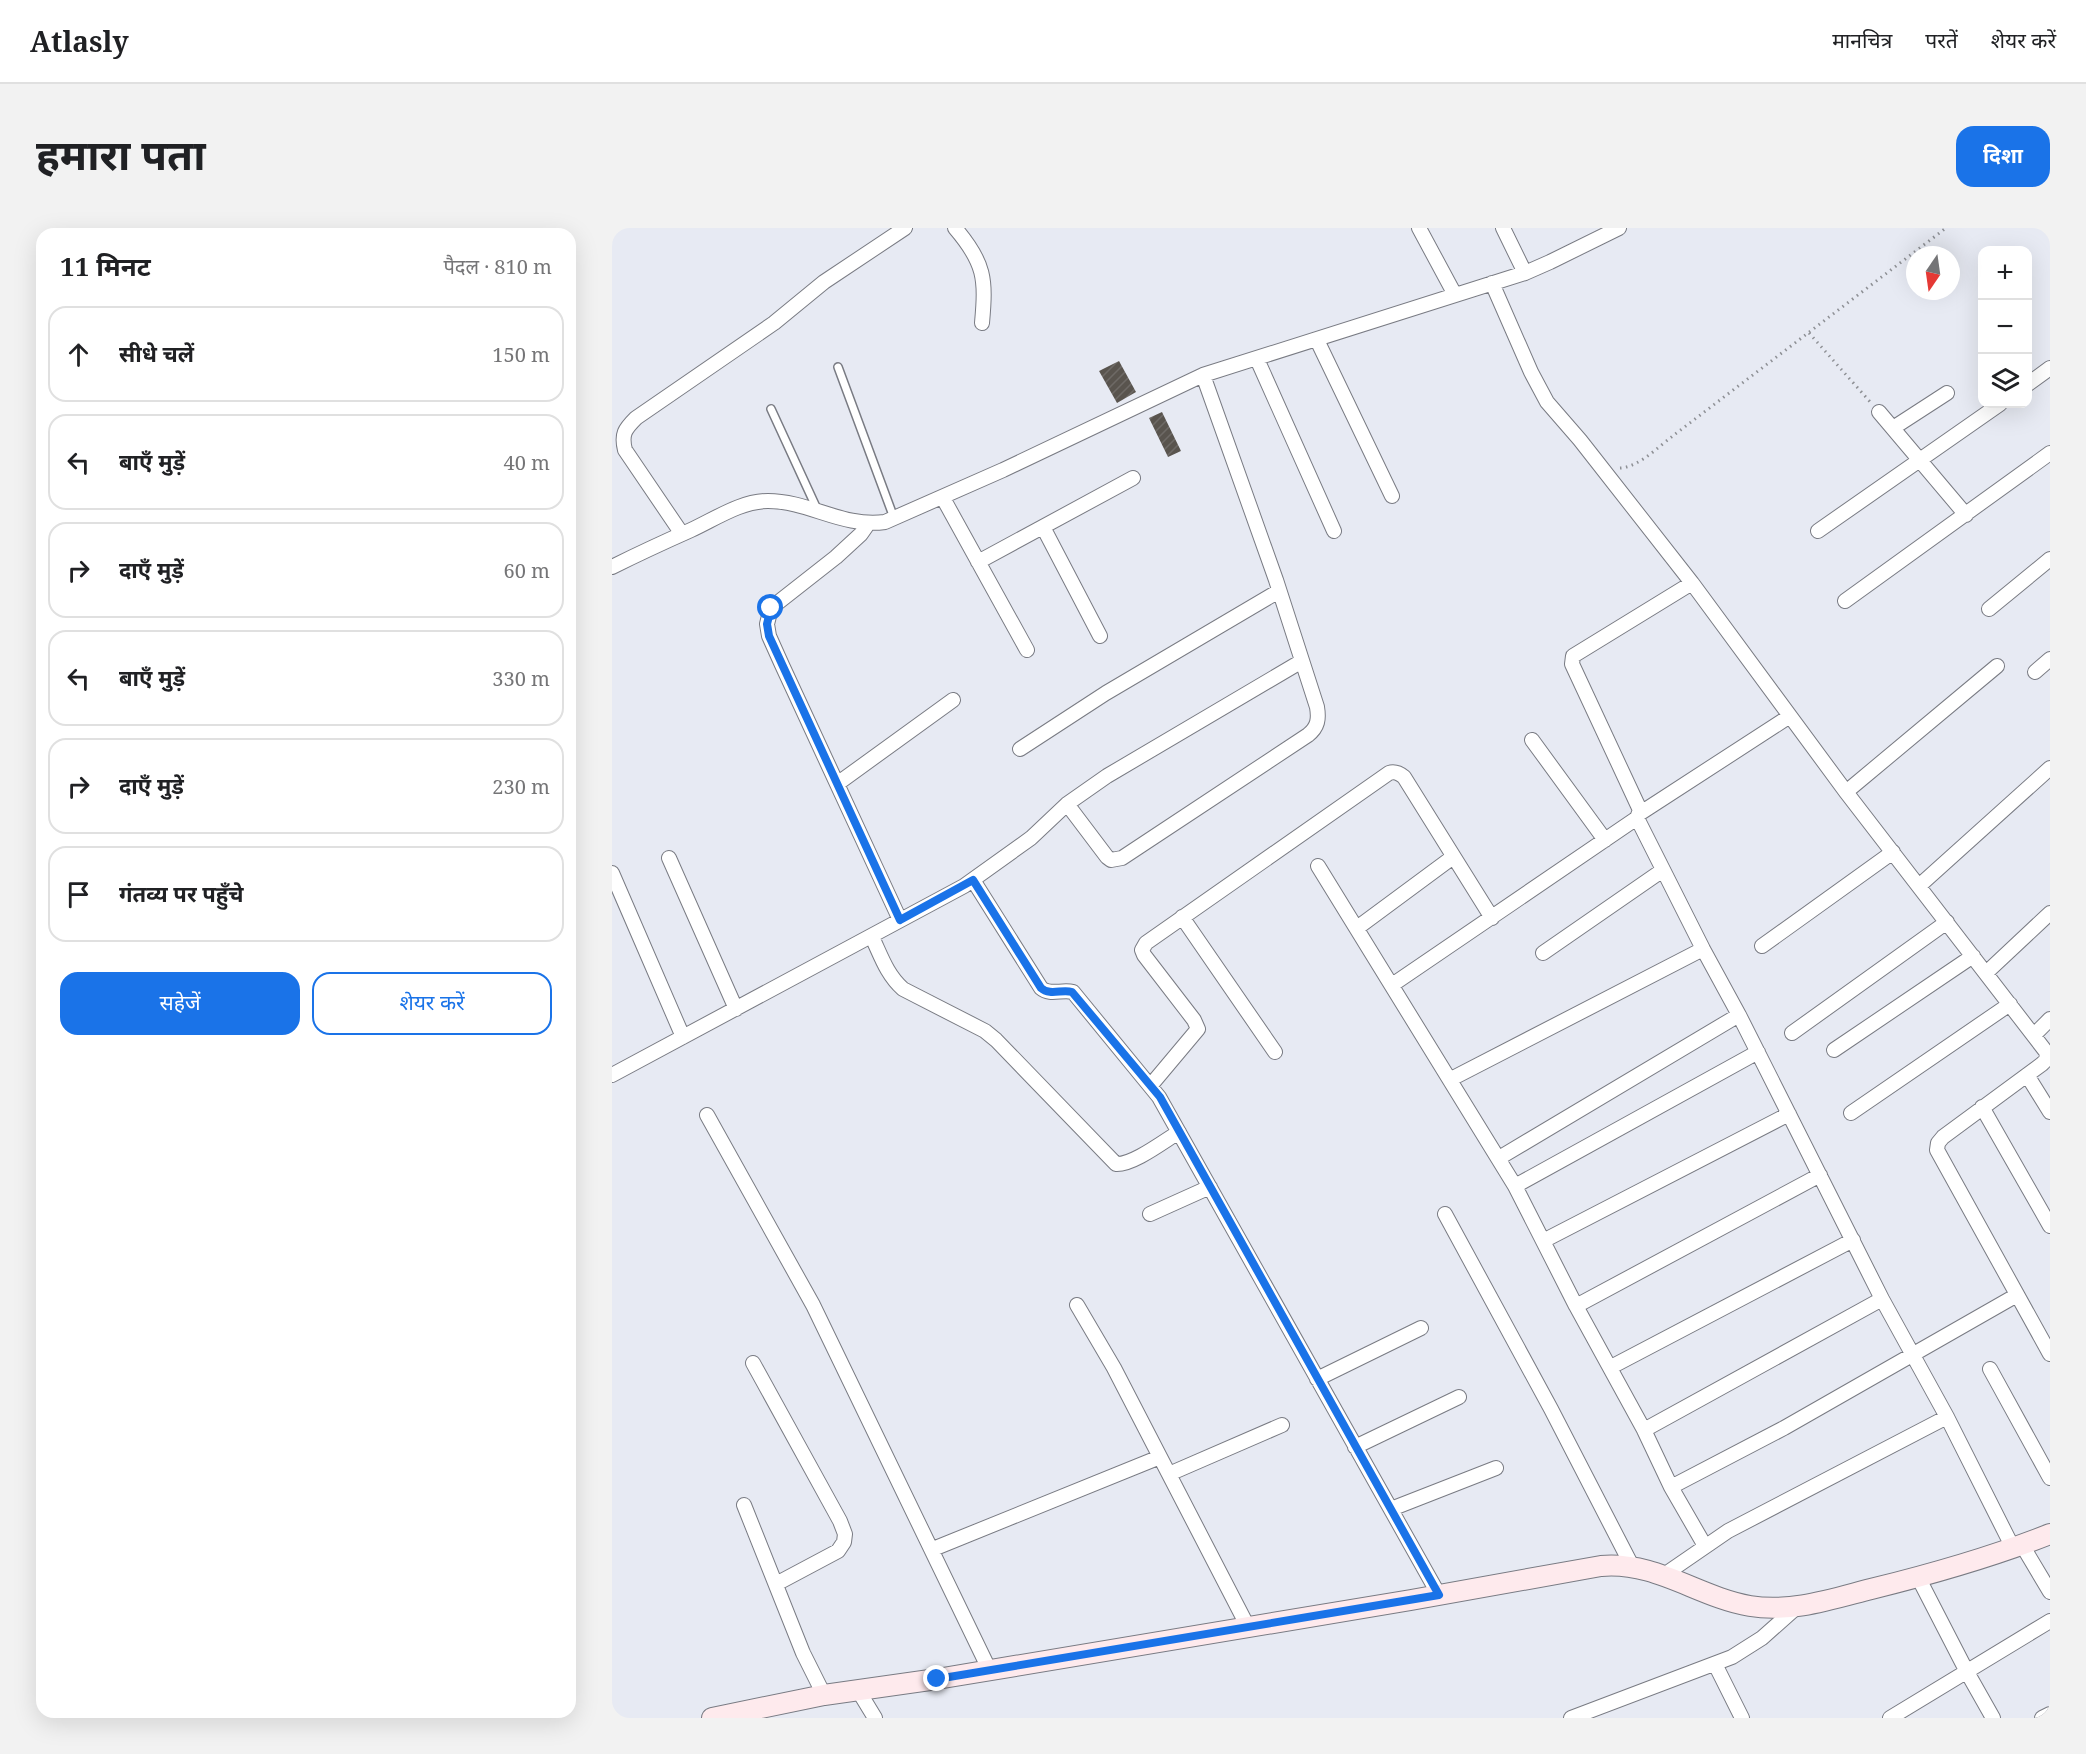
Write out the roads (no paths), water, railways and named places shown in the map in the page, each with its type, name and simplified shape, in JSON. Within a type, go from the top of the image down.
[{"type":"street","points":[[682,534],[625,450],[622,437],[626,428],[636,418],[774,322],[824,282],[905,228]]},
{"type":"street","points":[[955,228],[977,257],[982,273],[985,290],[982,323]]},
{"type":"street","points":[[1419,228],[1454,293]]},
{"type":"street","points":[[1503,228],[1525,273]]},
{"type":"street","points":[[612,567],[652,546],[755,503],[768,501],[791,504],[868,524],[894,518],[943,498],[1203,375],[1317,340],[1454,293],[1525,273],[1619,228]]},
{"type":"street","points":[[1492,283],[1531,372],[1557,415],[1580,440],[1692,583],[1846,792],[2048,1053],[2046,1060],[1943,1137],[1938,1143],[1937,1150],[2050,1354]]},
{"type":"street","points":[[1317,340],[1392,496]]},
{"type":"street","points":[[1257,359],[1334,531]]},
{"type":"street","points":[[2032,381],[2050,368]]},
{"type":"street","points":[[1067,804],[1107,857],[1111,860],[1122,858],[1313,731],[1319,718],[1279,591],[1203,375]]},
{"type":"street","points":[[1893,428],[1947,393]]},
{"type":"street","points":[[1818,531],[1994,408]]},
{"type":"street","points":[[1879,412],[1966,515]]},
{"type":"street","points":[[1845,601],[2050,453]]},
{"type":"street","points":[[978,562],[1133,478]]},
{"type":"street","points":[[943,498],[1027,650]]},
{"type":"street","points":[[868,524],[861,534],[836,557],[771,608],[768,616],[769,636],[900,920]]},
{"type":"street","points":[[1043,527],[1100,636]]},
{"type":"street","points":[[1989,609],[2050,559]]},
{"type":"street","points":[[1692,583],[1573,656],[1572,664],[1640,810],[1638,816],[1663,870],[1758,1052],[1882,1299],[2017,1546],[2050,1592]]},
{"type":"street","points":[[1020,749],[1106,693],[1279,591]]},
{"type":"street","points":[[2035,672],[2050,659]]},
{"type":"street","points":[[612,1075],[872,937],[973,880],[1031,838],[1067,804],[1107,777],[1302,661]]},
{"type":"street","points":[[1846,792],[1997,666]]},
{"type":"street","points":[[837,784],[953,700]]},
{"type":"street","points":[[1392,986],[1638,816],[1790,716]]},
{"type":"street","points":[[1532,740],[1605,840]]},
{"type":"street","points":[[1919,886],[2050,768]]},
{"type":"street","points":[[1151,1085],[1197,1029],[1194,1020],[1142,950],[1151,939],[1182,917],[1305,830],[1393,772],[1404,777],[1492,918]]},
{"type":"street","points":[[1762,946],[1893,852]]},
{"type":"street","points":[[1357,928],[1453,857]]},
{"type":"street","points":[[669,858],[736,1010]]},
{"type":"street","points":[[1318,866],[1515,1186],[1576,1306],[1644,1430],[1671,1487],[1705,1546]]},
{"type":"street","points":[[1543,952],[1663,870]]},
{"type":"street","points":[[612,873],[683,1037]]},
{"type":"street","points":[[973,880],[1041,988],[1049,993],[1072,992],[1151,1085],[1439,1595]]},
{"type":"street","points":[[1986,973],[2050,913]]},
{"type":"street","points":[[1182,917],[1275,1052]]},
{"type":"street","points":[[1792,1033],[1947,922]]},
{"type":"street","points":[[872,937],[887,970],[903,989],[978,1027],[996,1040],[1116,1164],[1121,1165],[1130,1161],[1179,1132]]},
{"type":"street","points":[[1451,1079],[1703,949]]},
{"type":"street","points":[[1834,1050],[1973,956]]},
{"type":"street","points":[[1851,1113],[2010,1004]]},
{"type":"street","points":[[1499,1158],[1739,1015]]},
{"type":"street","points":[[2034,1035],[2050,1018]]},
{"type":"street","points":[[1515,1186],[1758,1052]]},
{"type":"street","points":[[2027,1075],[2050,1112]]},
{"type":"street","points":[[1982,1107],[2050,1226]]},
{"type":"street","points":[[1543,1241],[1789,1114]]},
{"type":"street","points":[[707,1115],[813,1305],[933,1549],[989,1669]]},
{"type":"street","points":[[1576,1306],[1820,1175]]},
{"type":"street","points":[[1150,1214],[1210,1187]]},
{"type":"street","points":[[1445,1214],[1551,1409],[1632,1566]]},
{"type":"street","points":[[1611,1367],[1853,1240]]},
{"type":"street","points":[[1671,1487],[1784,1428],[2017,1295]]},
{"type":"street","points":[[1644,1430],[1882,1299]]},
{"type":"street","points":[[1077,1305],[1114,1368],[1248,1627]]},
{"type":"street","points":[[1317,1379],[1422,1328]]},
{"type":"street","points":[[753,1363],[803,1451],[845,1534],[844,1542],[838,1551],[776,1584]]},
{"type":"street","points":[[1990,1369],[2050,1478]]},
{"type":"street","points":[[1355,1447],[1460,1397]]},
{"type":"street","points":[[1665,1575],[1728,1531],[1947,1417]]},
{"type":"street","points":[[1169,1474],[1282,1425]]},
{"type":"street","points":[[933,1549],[1160,1457]]},
{"type":"street","points":[[1391,1509],[1496,1468]]},
{"type":"street","points":[[744,1505],[803,1653],[824,1695]]},
{"type":"street","points":[[712,1718],[824,1695],[937,1679],[1617,1564],[1665,1575],[1732,1603],[1773,1608],[1798,1606],[1918,1577],[2050,1534]]},
{"type":"street","points":[[1918,1577],[1993,1718]]},
{"type":"street","points":[[1571,1718],[1715,1664],[1751,1646],[1798,1606]]},
{"type":"street","points":[[1890,1718],[2050,1621]]},
{"type":"street","points":[[1715,1664],[1742,1718]]},
{"type":"street","points":[[858,1690],[875,1718]]},
{"type":"street","points":[[2042,1718],[2050,1714]]},
{"type":"lane","points":[[838,367],[894,518]]},
{"type":"lane","points":[[771,409],[819,511]]}]
